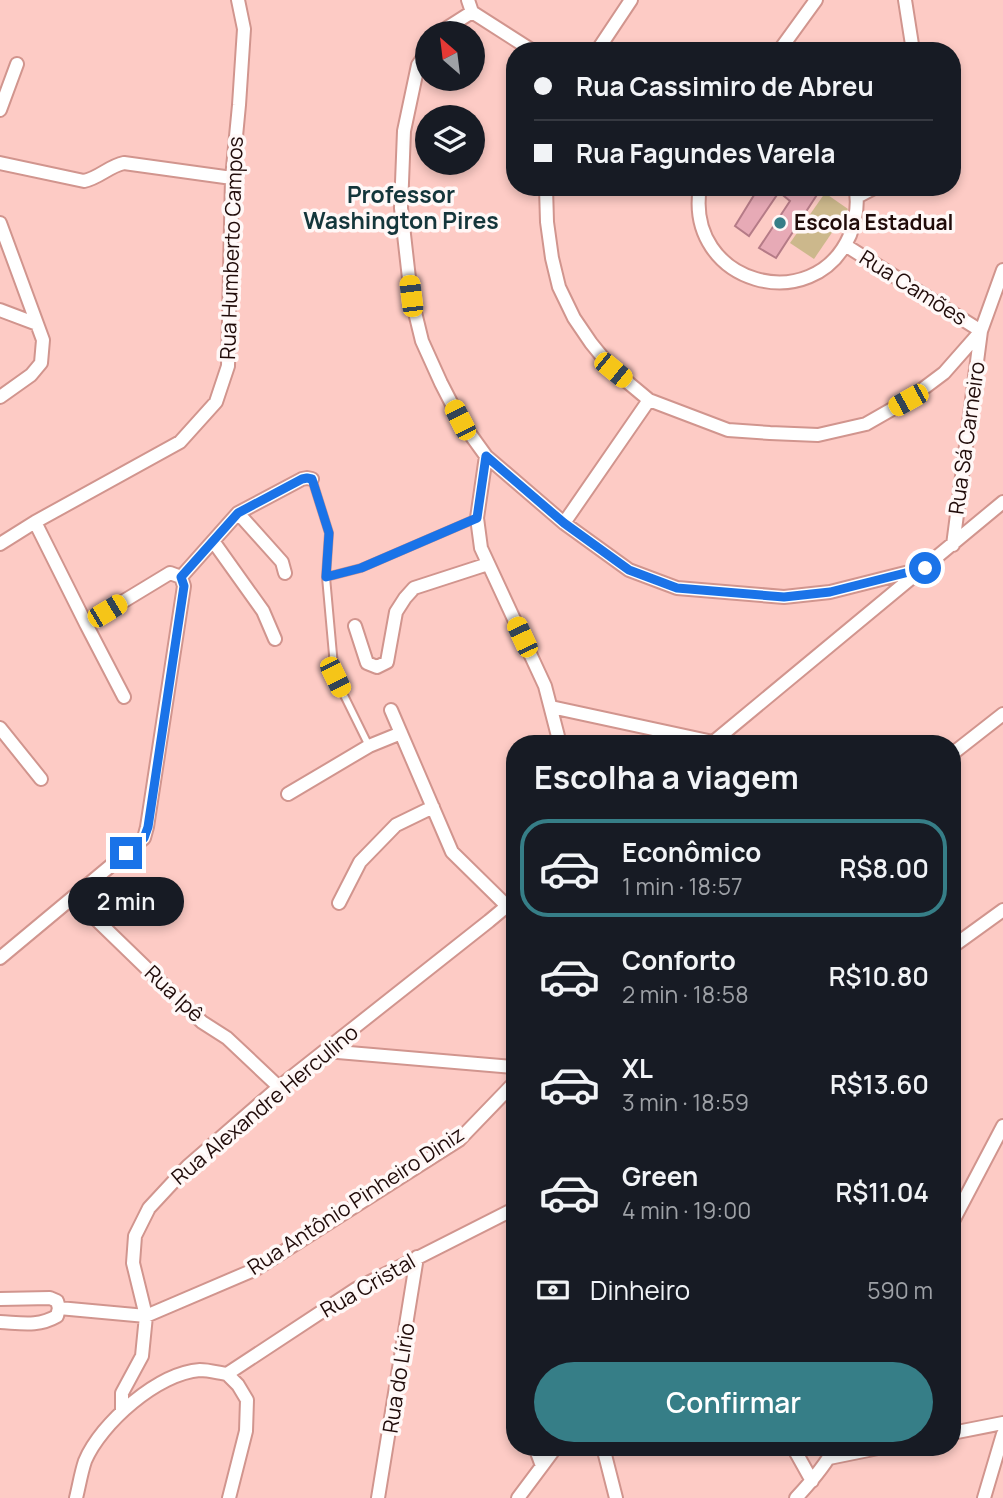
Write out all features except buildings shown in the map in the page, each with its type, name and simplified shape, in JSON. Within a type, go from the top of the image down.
[{"type":"street","name":"Rua Humberto Campos","points":[[0,544],[180,442],[216,402],[228,366],[232,178],[244,29],[238,0]]},
{"type":"street","points":[[603,42],[631,0]]},
{"type":"street","points":[[786,42],[816,0]]},
{"type":"street","points":[[905,0],[912,42]]},
{"type":"street","points":[[453,21],[470,6],[520,42]]},
{"type":"street","points":[[0,110],[17,64]]},
{"type":"street","points":[[415,79],[404,131],[401,208],[411,296],[422,341],[441,383],[460,420],[486,456],[564,523],[629,570],[677,588],[784,597],[830,592],[925,568]]},
{"type":"street","points":[[0,163],[84,181],[114,165],[124,163],[232,178]]},
{"type":"street","points":[[546,196],[552,258],[559,287],[574,318],[613,370],[649,400],[729,430],[818,435],[866,424],[908,400],[944,373],[982,331],[1003,270]]},
{"type":"street","points":[[699,196],[700,225],[710,246],[724,263],[744,276],[766,282],[789,282],[811,275],[830,263],[845,245],[855,222],[856,196]]},
{"type":"street","points":[[0,223],[43,340],[41,363],[31,375],[0,397]]},
{"type":"street","name":"Rua Camões","points":[[845,245],[982,331]]},
{"type":"street","points":[[0,310],[37,324]]},
{"type":"street","name":"Rua Sá Carneiro","points":[[953,545],[982,331]]},
{"type":"street","points":[[564,523],[649,400]]},
{"type":"street","points":[[486,456],[477,518],[481,548],[545,686],[558,735]]},
{"type":"street","points":[[181,577],[238,513],[302,479],[312,479]]},
{"type":"street","points":[[722,735],[1003,502]]},
{"type":"street","points":[[238,513],[282,562],[285,573]]},
{"type":"street","points":[[35,522],[124,697]]},
{"type":"street","points":[[213,541],[263,611],[275,639]]},
{"type":"street","points":[[355,626],[367,663],[377,667],[387,662],[396,612],[414,588],[488,564]]},
{"type":"street","points":[[86,624],[170,573],[181,577]]},
{"type":"street","points":[[0,958],[144,838],[148,827],[184,586],[181,577]]},
{"type":"street","points":[[551,707],[676,735]]},
{"type":"street","points":[[391,710],[452,852],[506,897]]},
{"type":"street","points":[[961,747],[1003,714]]},
{"type":"street","points":[[0,728],[41,779]]},
{"type":"street","points":[[288,794],[369,746],[401,733]]},
{"type":"street","points":[[339,903],[360,862],[396,825],[433,807]]},
{"type":"street","name":"Rua Ipê","points":[[73,897],[202,1022],[227,1038],[279,1087]]},
{"type":"street","name":"Rua Alexandre Herculino","points":[[122,1411],[122,1393],[142,1356],[146,1316],[133,1262],[135,1236],[149,1208],[188,1166],[279,1087],[506,905]]},
{"type":"street","points":[[961,940],[1003,910]]},
{"type":"street","points":[[326,1051],[506,1066]]},
{"type":"street","name":"Rua Antônio Pinheiro Diniz","points":[[146,1316],[256,1269],[459,1140],[506,1091]]},
{"type":"street","points":[[961,1206],[1003,1126]]},
{"type":"street","name":"Rua Cristal","points":[[227,1374],[356,1289],[506,1213]]},
{"type":"street","name":"Rua do Lírio","points":[[379,1498],[418,1257]]},
{"type":"street","points":[[0,1299],[50,1298],[57,1301],[59,1308],[57,1316],[46,1322],[0,1322]]},
{"type":"street","points":[[59,1308],[146,1316]]},
{"type":"street","points":[[76,1498],[85,1462],[100,1434],[122,1411],[169,1378],[200,1370],[227,1374],[247,1400],[246,1431],[229,1498]]},
{"type":"street","points":[[961,1431],[1003,1423]]},
{"type":"street","points":[[984,1498],[1003,1434]]},
{"type":"street","points":[[538,1456],[542,1466]]},
{"type":"street","points":[[518,1498],[549,1456]]},
{"type":"street","points":[[605,1456],[617,1498]]},
{"type":"street","points":[[798,1456],[812,1481]]},
{"type":"street","points":[[796,1498],[830,1456]]},
{"type":"lane","points":[[312,479],[329,533],[326,577],[335,677],[369,746]]},
{"type":"lane","points":[[326,577],[361,568],[477,518]]},
{"type":"shaded area","points":[[823,196],[829,196],[848,209],[814,259],[790,243]]},
{"type":"place","name":"Escola Estadual","points":[[780,223]]},
{"type":"district","name":"Professor Washington Pires","points":[[401,208]]},
{"type":"route","points":[[126,853],[144,838],[148,827],[184,586],[181,577],[238,513],[302,479],[312,479],[329,533],[326,577],[361,568],[477,518],[486,456],[564,523],[629,570],[677,588],[784,597],[830,592],[925,568]]}]
